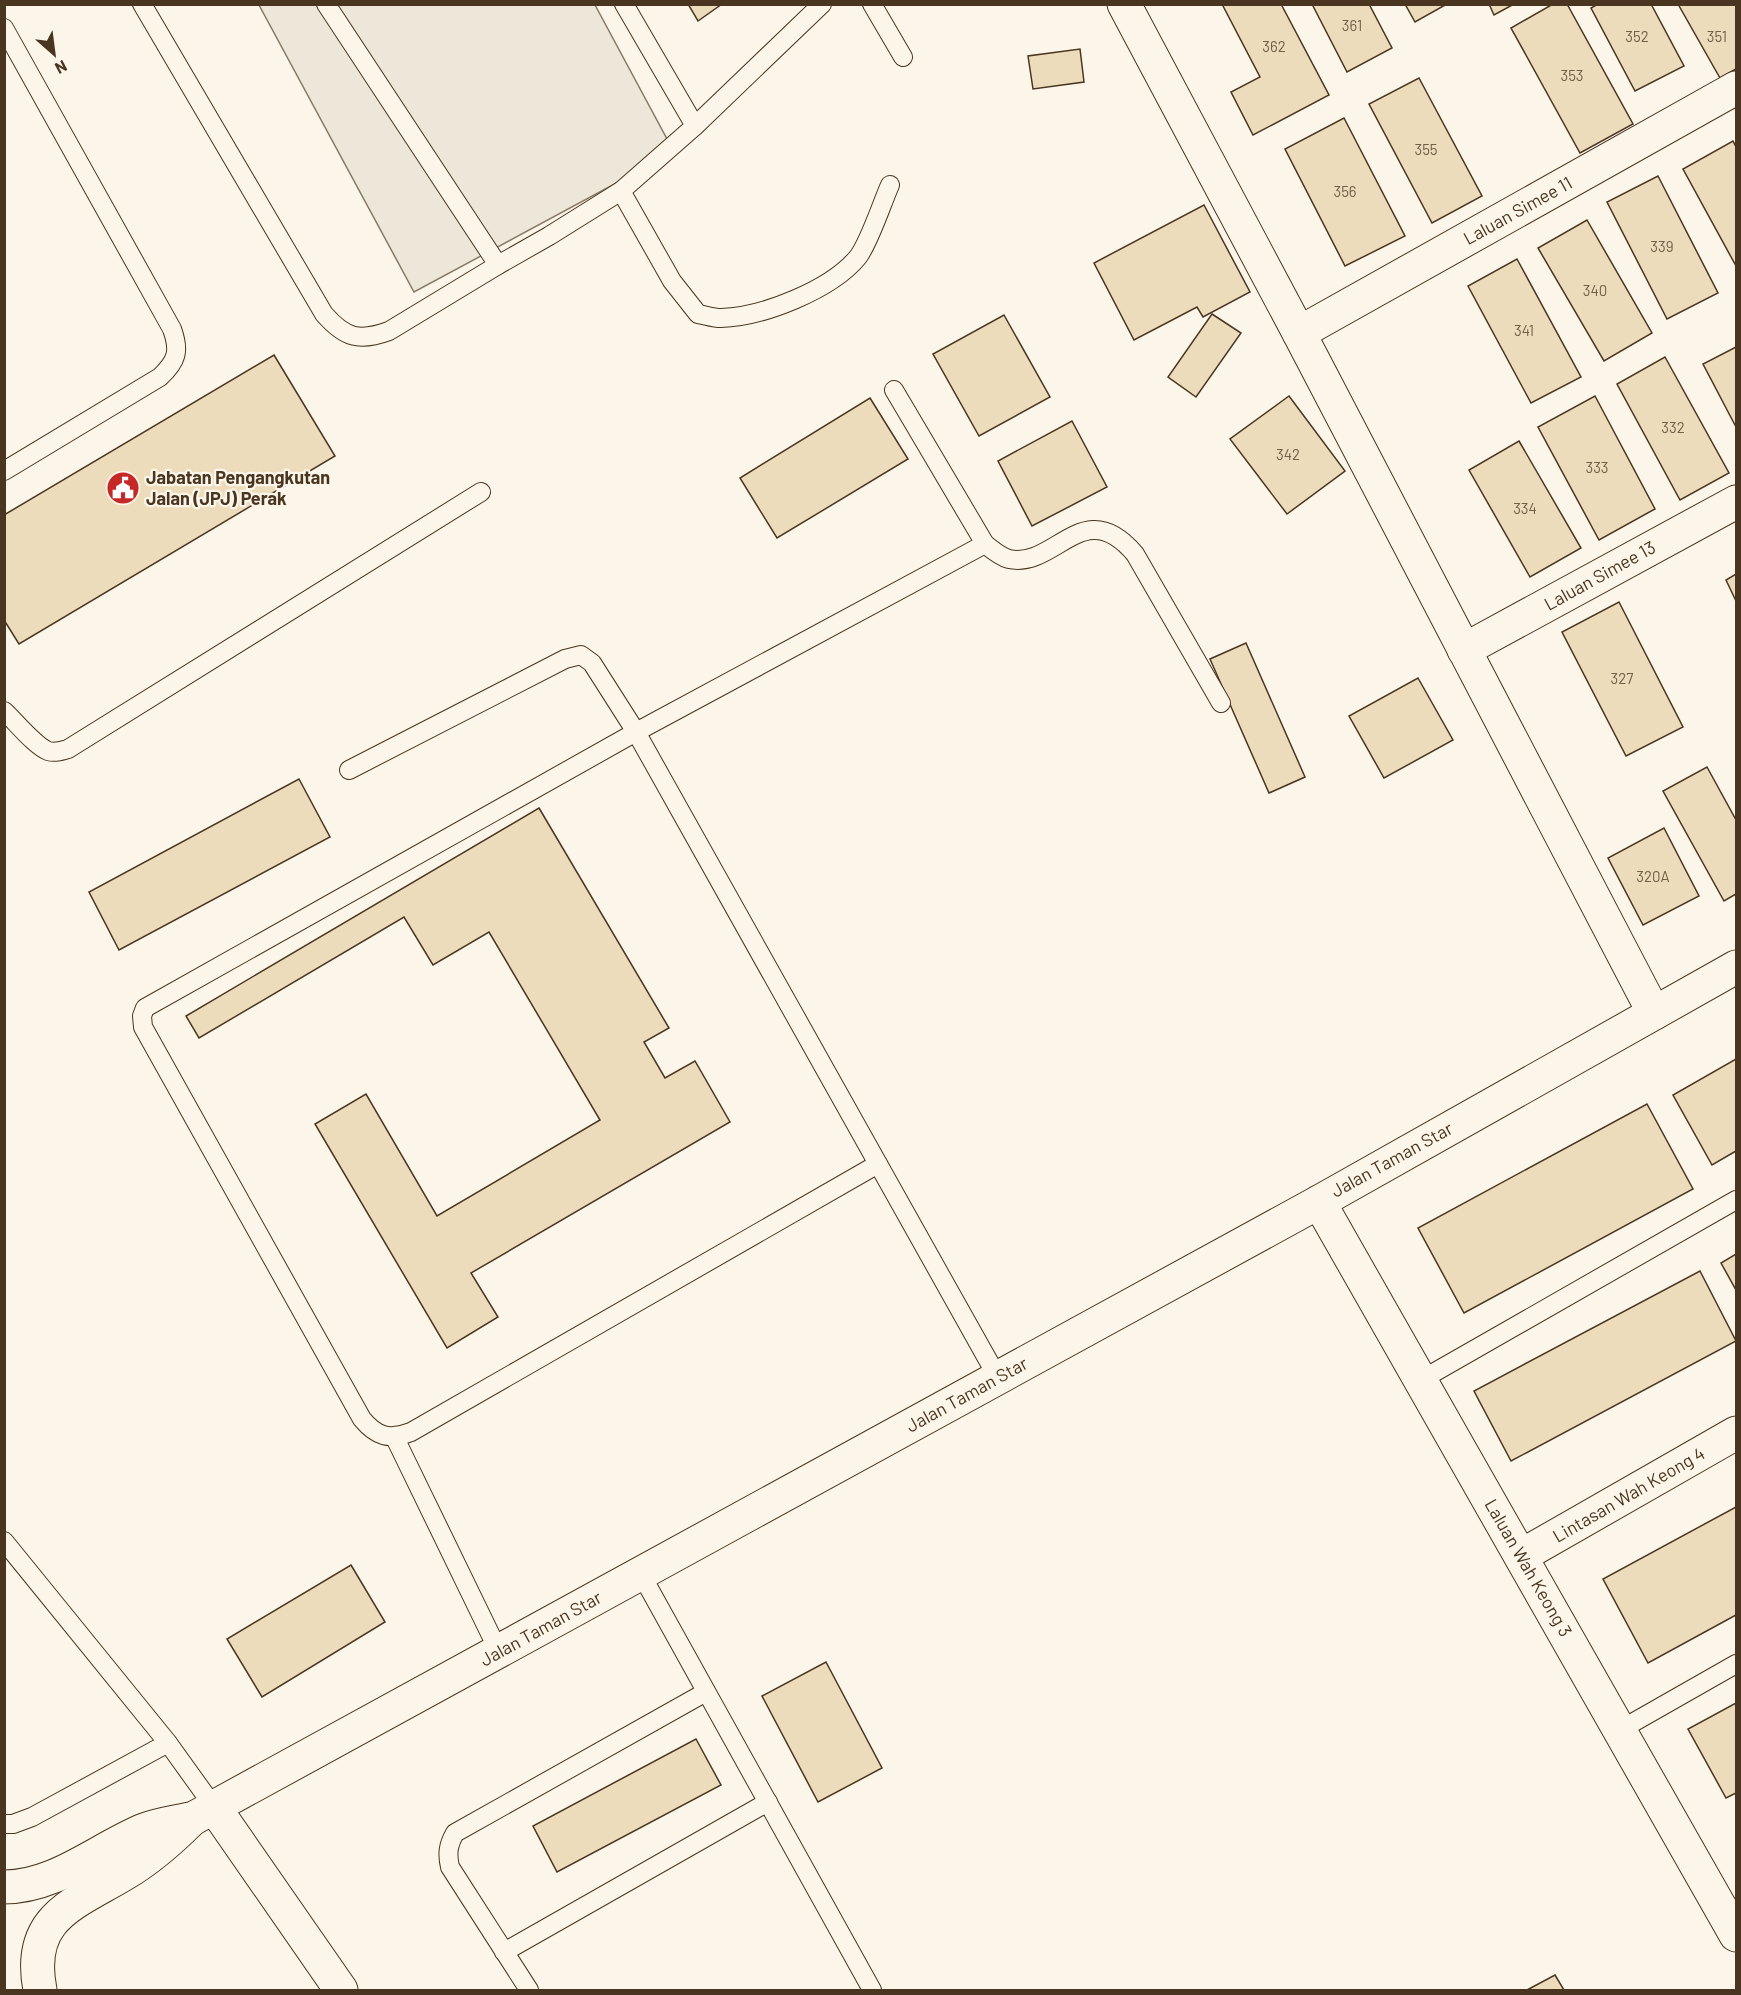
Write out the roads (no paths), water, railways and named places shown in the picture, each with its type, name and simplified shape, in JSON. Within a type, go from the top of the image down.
[{"type":"street","points":[[1124,4],[1299,333],[1654,1013]]},
{"type":"street","name":"Laluan Simee 11","points":[[1299,333],[1737,88]]},
{"type":"street","name":"Laluan Simee 13","points":[[1464,650],[1737,502]]},
{"type":"street","name":"Jalan Taman Star","points":[[40,1990],[36,1970],[38,1951],[51,1923],[73,1902],[157,1853],[204,1813],[1319,1202],[1737,967]]},
{"type":"street","name":"Laluan Wah Keong 3","points":[[1319,1202],[1620,1730],[1726,1889],[1737,1935]]},
{"type":"street","name":"Lintasan Wah Keong 4","points":[[1521,1556],[1737,1433]]},
{"type":"street","points":[[204,1813],[341,1990]]},
{"type":"street","name":"Jalan Taman Star","points":[[4,1887],[21,1887],[53,1877],[146,1829],[204,1813]]},
{"type":"lane","points":[[142,4],[324,314],[336,328],[353,336],[372,337],[389,331],[621,191],[695,126],[822,4]]},
{"type":"lane","points":[[326,4],[498,265]]},
{"type":"lane","points":[[624,4],[695,126]]},
{"type":"lane","points":[[872,4],[903,57]]},
{"type":"lane","points":[[4,28],[172,329],[177,342],[176,355],[170,368],[160,377],[4,471]]},
{"type":"lane","points":[[621,191],[672,281],[698,314],[718,318],[769,310],[827,282],[847,269],[860,255],[890,185]]},
{"type":"lane","points":[[894,390],[985,544],[1007,559],[1023,559],[1038,555],[1071,536],[1089,531],[1107,532],[1124,540],[1136,554],[1221,703]]},
{"type":"lane","points":[[4,711],[39,745],[58,752],[68,749],[481,492]]},
{"type":"lane","points":[[878,1164],[411,1432],[395,1438],[383,1436],[371,1430],[362,1419],[143,1027],[142,1016],[145,1008],[636,732],[985,544]]},
{"type":"lane","points":[[349,770],[565,658],[580,656],[592,663],[636,732],[998,1378]]},
{"type":"lane","points":[[1421,1380],[1737,1200]]},
{"type":"lane","points":[[395,1438],[499,1652]]},
{"type":"lane","points":[[4,1541],[168,1743],[204,1813]]},
{"type":"lane","points":[[641,1574],[872,1990]]},
{"type":"lane","points":[[1620,1730],[1737,1664]]},
{"type":"lane","points":[[529,1990],[450,1867],[447,1854],[455,1833],[706,1692]]},
{"type":"lane","points":[[4,1824],[13,1824],[32,1816],[168,1743]]},
{"type":"lane","points":[[504,1952],[768,1802]]},
{"type":"place","name":"Jabatan Pengangkutan Jalan (JPJ) Perak","points":[[123,488]]}]
